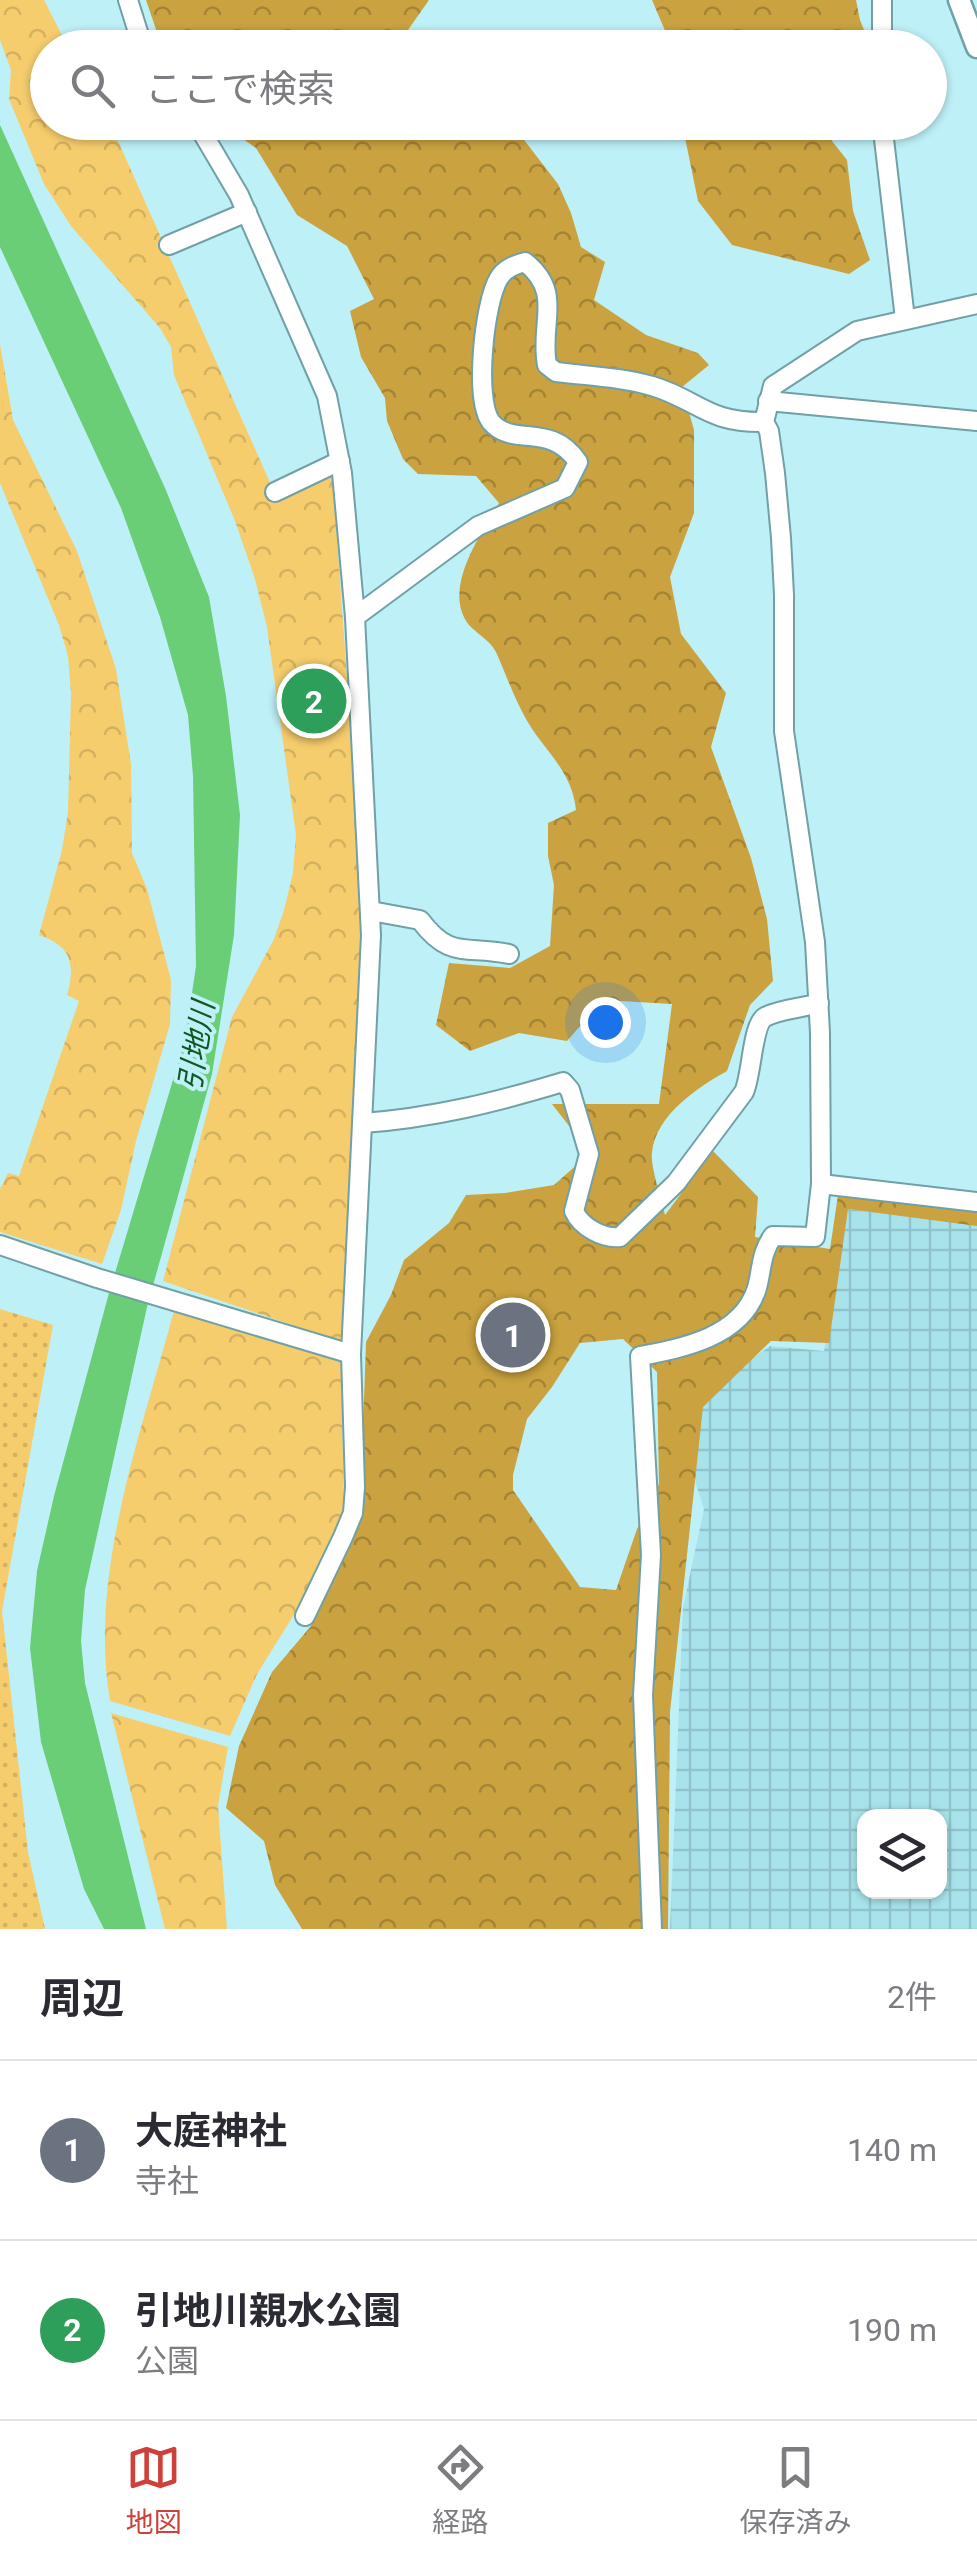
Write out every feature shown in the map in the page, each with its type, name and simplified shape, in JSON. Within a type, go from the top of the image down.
[{"type":"street","points":[[128,0],[138,30]]},
{"type":"street","points":[[882,0],[882,30]]},
{"type":"street","points":[[959,0],[977,47]]},
{"type":"street","points":[[206,140],[248,212],[327,396],[340,462],[355,617],[371,912],[351,1354],[355,1487],[352,1513],[305,1616]]},
{"type":"street","points":[[884,140],[906,318]]},
{"type":"street","points":[[169,245],[248,212]]},
{"type":"street","points":[[355,617],[478,526],[565,488],[578,462],[562,442],[505,432],[492,422],[483,404],[485,325],[499,278],[511,266],[525,262],[548,287],[545,352],[548,365],[556,372],[655,387],[706,414],[734,423],[764,422]]},
{"type":"street","points":[[652,1929],[643,1695],[651,1555],[640,1356],[696,1344],[719,1332],[746,1308],[757,1288],[762,1256],[773,1236],[815,1237],[821,1184],[819,1003],[812,907],[784,730],[784,595],[775,472],[764,422],[768,400],[773,386],[794,369],[857,331],[977,304]]},
{"type":"street","points":[[768,400],[977,421]]},
{"type":"street","points":[[275,492],[340,462]]},
{"type":"street","points":[[371,912],[420,920],[435,940],[446,946],[509,954]]},
{"type":"street","points":[[363,1123],[413,1120],[472,1109],[563,1082],[570,1090],[588,1154],[574,1211],[584,1226],[613,1238],[620,1237],[676,1184],[744,1092],[750,1078],[757,1025],[764,1018],[819,1003]]},
{"type":"street","points":[[821,1184],[977,1202]]},
{"type":"street","points":[[0,1245],[96,1278],[351,1354]]},
{"type":"shaded area","points":[[848,1209],[977,1223],[977,1929],[670,1929],[683,1608],[704,1509],[690,1465],[695,1400],[770,1346],[824,1351]]},
{"type":"green space","points":[[0,0],[44,0],[59,30],[30,30],[30,140],[118,140],[276,496],[332,471],[360,856],[362,934],[342,1342],[163,1281],[232,1017],[274,939],[284,910],[293,873],[296,835],[267,627],[255,579],[174,375],[171,347],[160,328],[71,226],[44,184],[9,99],[11,70],[0,40]]},
{"type":"green space","points":[[146,0],[429,0],[408,30],[156,30]]},
{"type":"green space","points":[[652,0],[856,0],[864,30],[665,30]]},
{"type":"green space","points":[[244,140],[524,140],[558,184],[581,247],[605,262],[594,300],[646,335],[698,353],[709,365],[682,387],[694,430],[694,513],[670,577],[681,634],[726,693],[711,747],[751,858],[767,919],[773,981],[750,1005],[727,1071],[680,1104],[655,1139],[653,1166],[665,1215],[713,1151],[758,1197],[755,1237],[830,1249],[838,1195],[977,1211],[977,1226],[848,1209],[829,1343],[771,1341],[703,1407],[670,1712],[668,1929],[302,1929],[275,1885],[264,1841],[226,1808],[239,1746],[272,1672],[311,1626],[360,1515],[366,1342],[404,1260],[449,1223],[466,1195],[554,1185],[590,1153],[552,1104],[659,1104],[672,1004],[603,1000],[567,1041],[519,1033],[470,1051],[436,1025],[449,963],[510,968],[550,946],[554,885],[548,856],[548,823],[576,810],[562,770],[525,717],[496,652],[469,625],[462,611],[461,579],[474,546],[499,503],[476,476],[418,474],[403,459],[387,421],[385,398],[361,357],[350,311],[374,299],[347,246],[297,215],[256,148]],"holes":[[[623,1339],[657,1372],[659,1484],[637,1529],[616,1590],[580,1587],[513,1490],[527,1419],[580,1343]]]},
{"type":"green space","points":[[685,140],[832,140],[847,160],[853,211],[870,260],[849,274],[732,245],[698,201]]},
{"type":"green space","points":[[0,344],[13,420],[77,551],[116,669],[131,764],[132,853],[147,889],[171,980],[170,1024],[136,1141],[121,1210],[102,1264],[0,1232],[0,1189],[8,1173],[19,1176],[79,1001],[67,995],[71,965],[64,950],[39,935],[68,812],[71,694],[68,656],[59,625],[0,483]]},
{"type":"green space","points":[[175,1307],[341,1361],[344,1510],[295,1613],[257,1674],[230,1736],[110,1701],[105,1652],[112,1553],[134,1452]]},
{"type":"green space","points":[[0,1309],[53,1325],[2,1611],[28,1852],[45,1929],[0,1929]]},
{"type":"green space","points":[[111,1713],[228,1747],[218,1806],[227,1929],[165,1929]]},
{"type":"water","name":"引地川","points":[[0,125],[165,488],[209,597],[240,815],[234,935],[212,1074],[147,1307],[85,1590],[81,1641],[85,1683],[146,1929],[104,1929],[84,1889],[41,1742],[30,1648],[37,1571],[54,1496],[109,1293],[185,1040],[196,966],[193,776],[188,715],[160,617],[121,508],[0,247]]},
{"type":"place","name":"引地川親水公園","points":[[314,701]]},
{"type":"place","name":"大庭神社","points":[[513,1335]]}]
